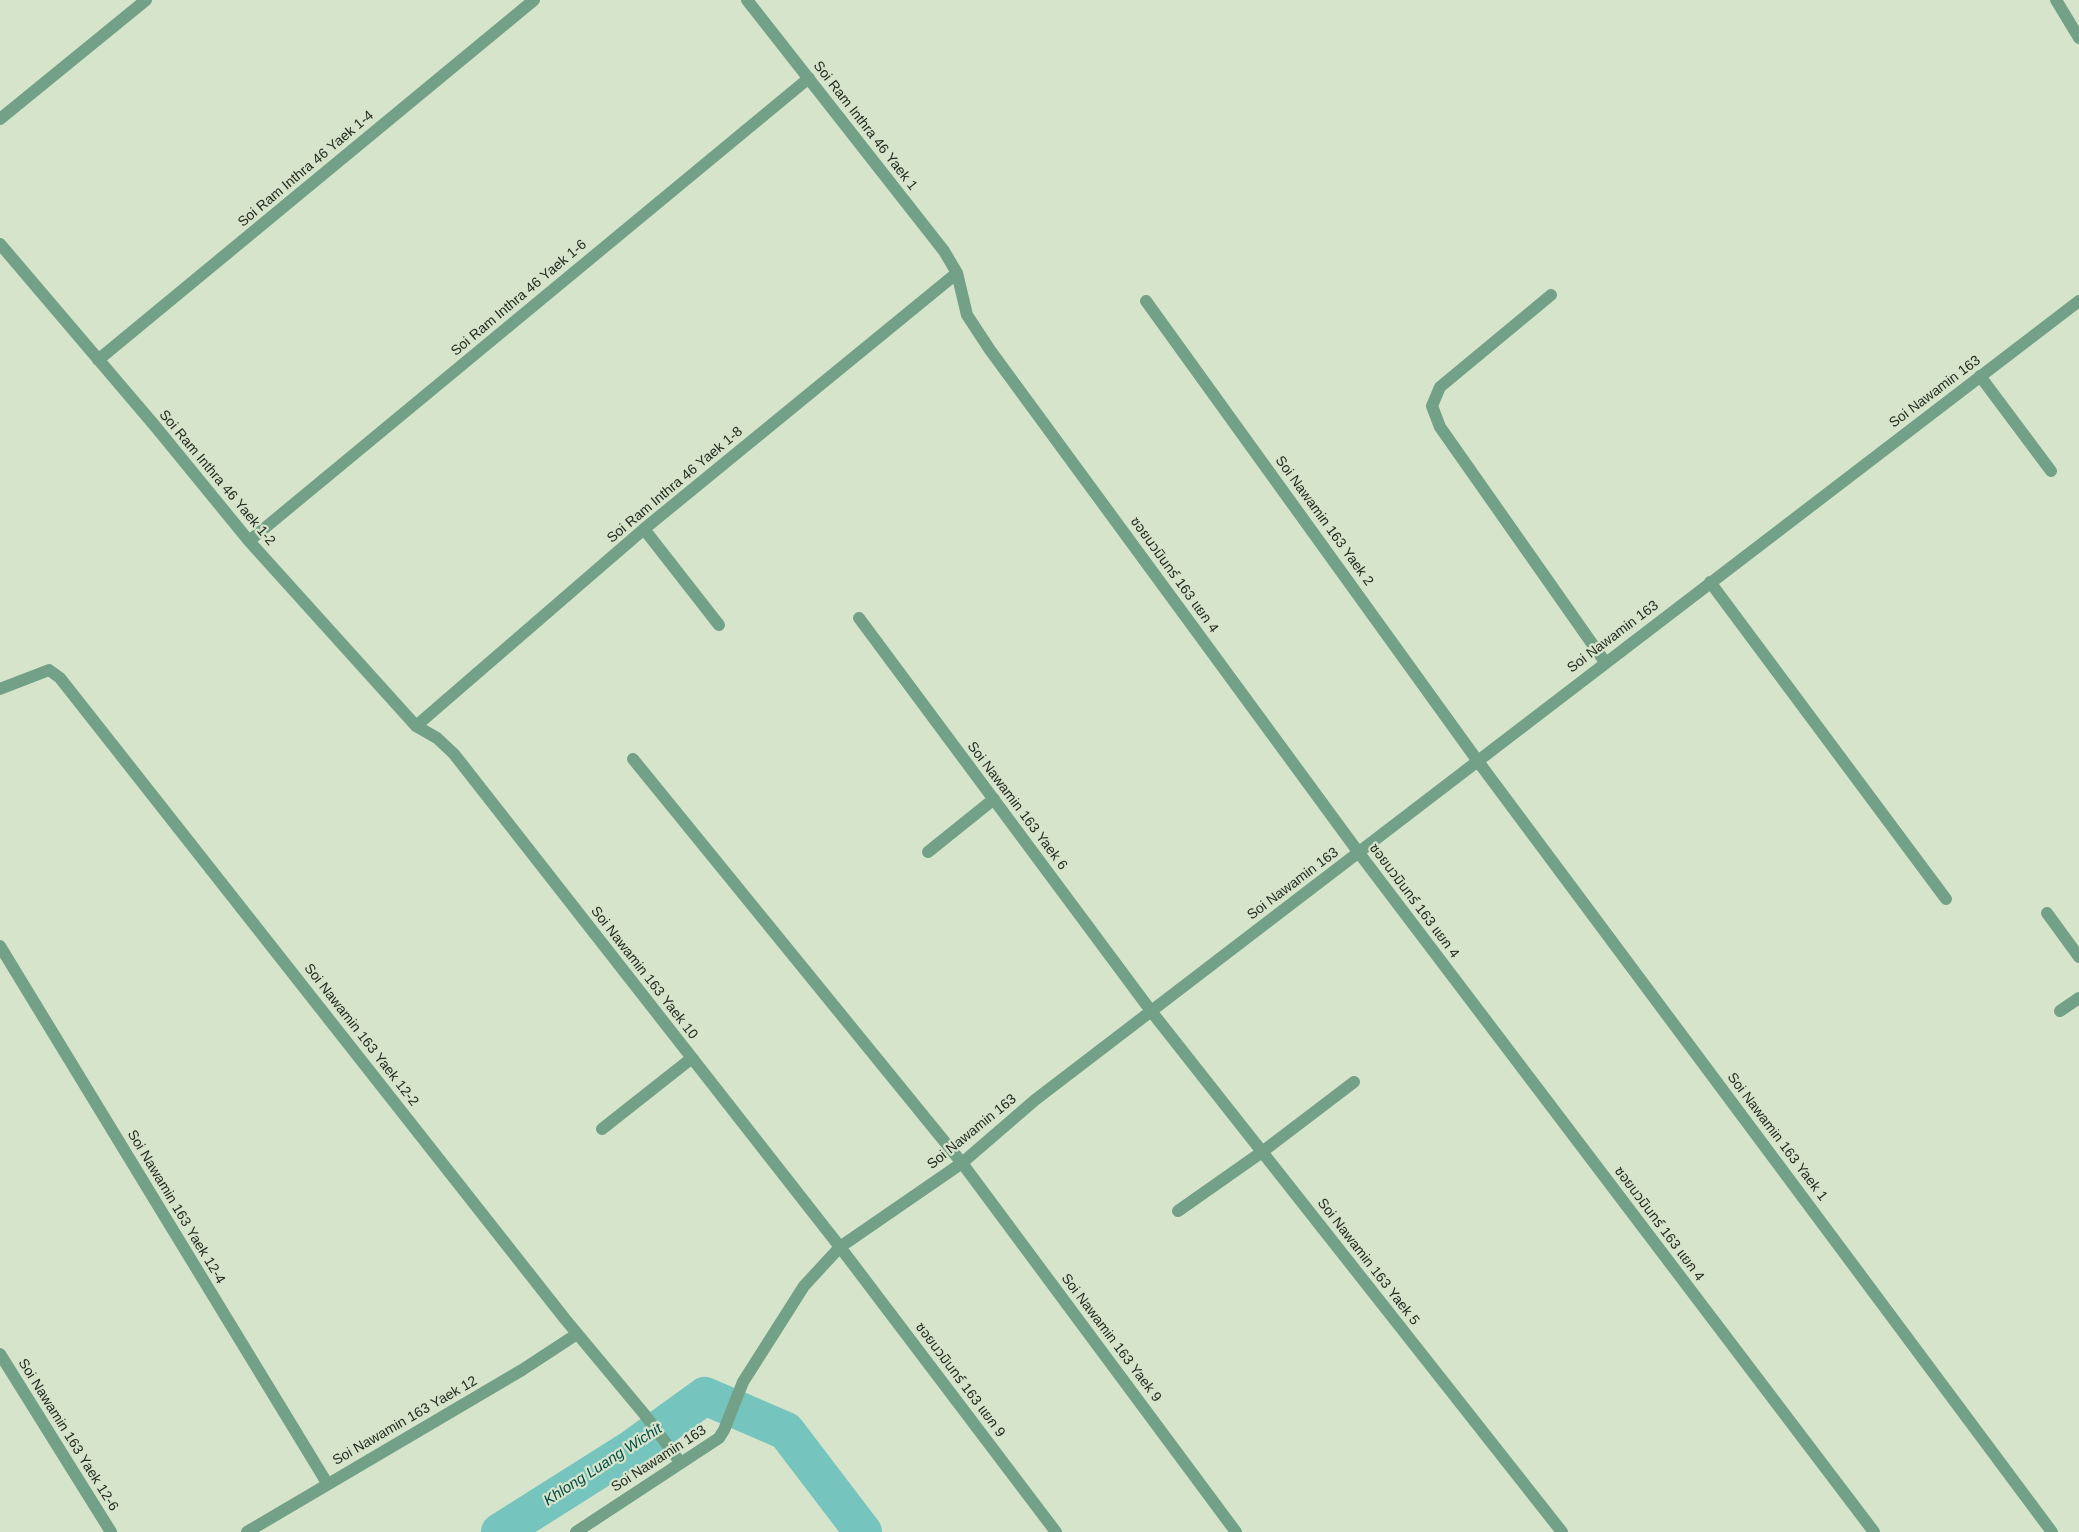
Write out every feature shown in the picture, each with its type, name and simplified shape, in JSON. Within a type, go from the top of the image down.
[{"type":"street","points":[[0,119],[146,0]]},
{"type":"street","name":"Soi Ram Inthra 46 Yaek 1-4","points":[[98,360],[534,0]]},
{"type":"street","name":"Soi Ram Inthra 46 Yaek 1","points":[[747,0],[944,251],[957,273]]},
{"type":"street","points":[[2056,0],[2079,38]]},
{"type":"street","name":"Soi Ram Inthra 46 Yaek 1-6","points":[[249,541],[808,78]]},
{"type":"street","name":"Soi Ram Inthra 46 Yaek 1-2","points":[[0,244],[155,426],[249,541],[416,726]]},
{"type":"street","name":"Soi Ram Inthra 46 Yaek 1-8","points":[[416,726],[644,530],[957,273]]},
{"type":"street","name":"ซอยนวมินทร์ 163 แยก 4","points":[[957,273],[967,315],[990,350],[1359,853],[1874,1532]]},
{"type":"street","points":[[1551,295],[1440,387],[1432,406],[1440,427],[1605,662]]},
{"type":"street","name":"Soi Nawamin 163 Yaek 2","points":[[1146,301],[1477,760]]},
{"type":"street","name":"Soi Nawamin 163","points":[[577,1532],[680,1462],[719,1438],[743,1382],[804,1286],[840,1247],[962,1163],[1035,1100],[2079,301]]},
{"type":"street","points":[[1980,376],[2051,471]]},
{"type":"street","points":[[644,530],[719,625]]},
{"type":"street","points":[[1710,582],[1946,899]]},
{"type":"street","name":"Soi Nawamin 163 Yaek 6","points":[[859,618],[1151,1011]]},
{"type":"street","name":"Soi Nawamin 163 Yaek 12-2","points":[[0,689],[49,670],[60,678],[577,1334],[645,1415],[680,1462]]},
{"type":"street","name":"Soi Nawamin 163 Yaek 10","points":[[416,726],[437,738],[454,754],[840,1247]]},
{"type":"street","name":"Soi Nawamin 163 Yaek 9","points":[[633,759],[962,1163],[1236,1532]]},
{"type":"street","name":"Soi Nawamin 163 Yaek 1","points":[[1477,760],[2052,1532]]},
{"type":"street","points":[[928,852],[994,799]]},
{"type":"street","points":[[2047,913],[2079,957]]},
{"type":"street","name":"Soi Nawamin 163 Yaek 12-4","points":[[0,946],[327,1484]]},
{"type":"street","points":[[2060,1011],[2079,998]]},
{"type":"street","name":"Soi Nawamin 163 Yaek 5","points":[[1151,1011],[1562,1532]]},
{"type":"street","points":[[602,1129],[692,1058]]},
{"type":"street","points":[[1178,1211],[1262,1152],[1354,1082]]},
{"type":"street","name":"ซอยนวมินทร์ 163 แยก 9","points":[[840,1247],[1056,1532]]},
{"type":"street","name":"Soi Nawamin 163 Yaek 12","points":[[247,1532],[522,1370],[577,1334]]},
{"type":"street","name":"Soi Nawamin 163 Yaek 12-6","points":[[0,1354],[111,1532]]},
{"type":"waterway","name":"Khlong Luang Wichit","points":[[500,1532],[633,1448],[705,1396],[786,1431],[863,1532]]}]
